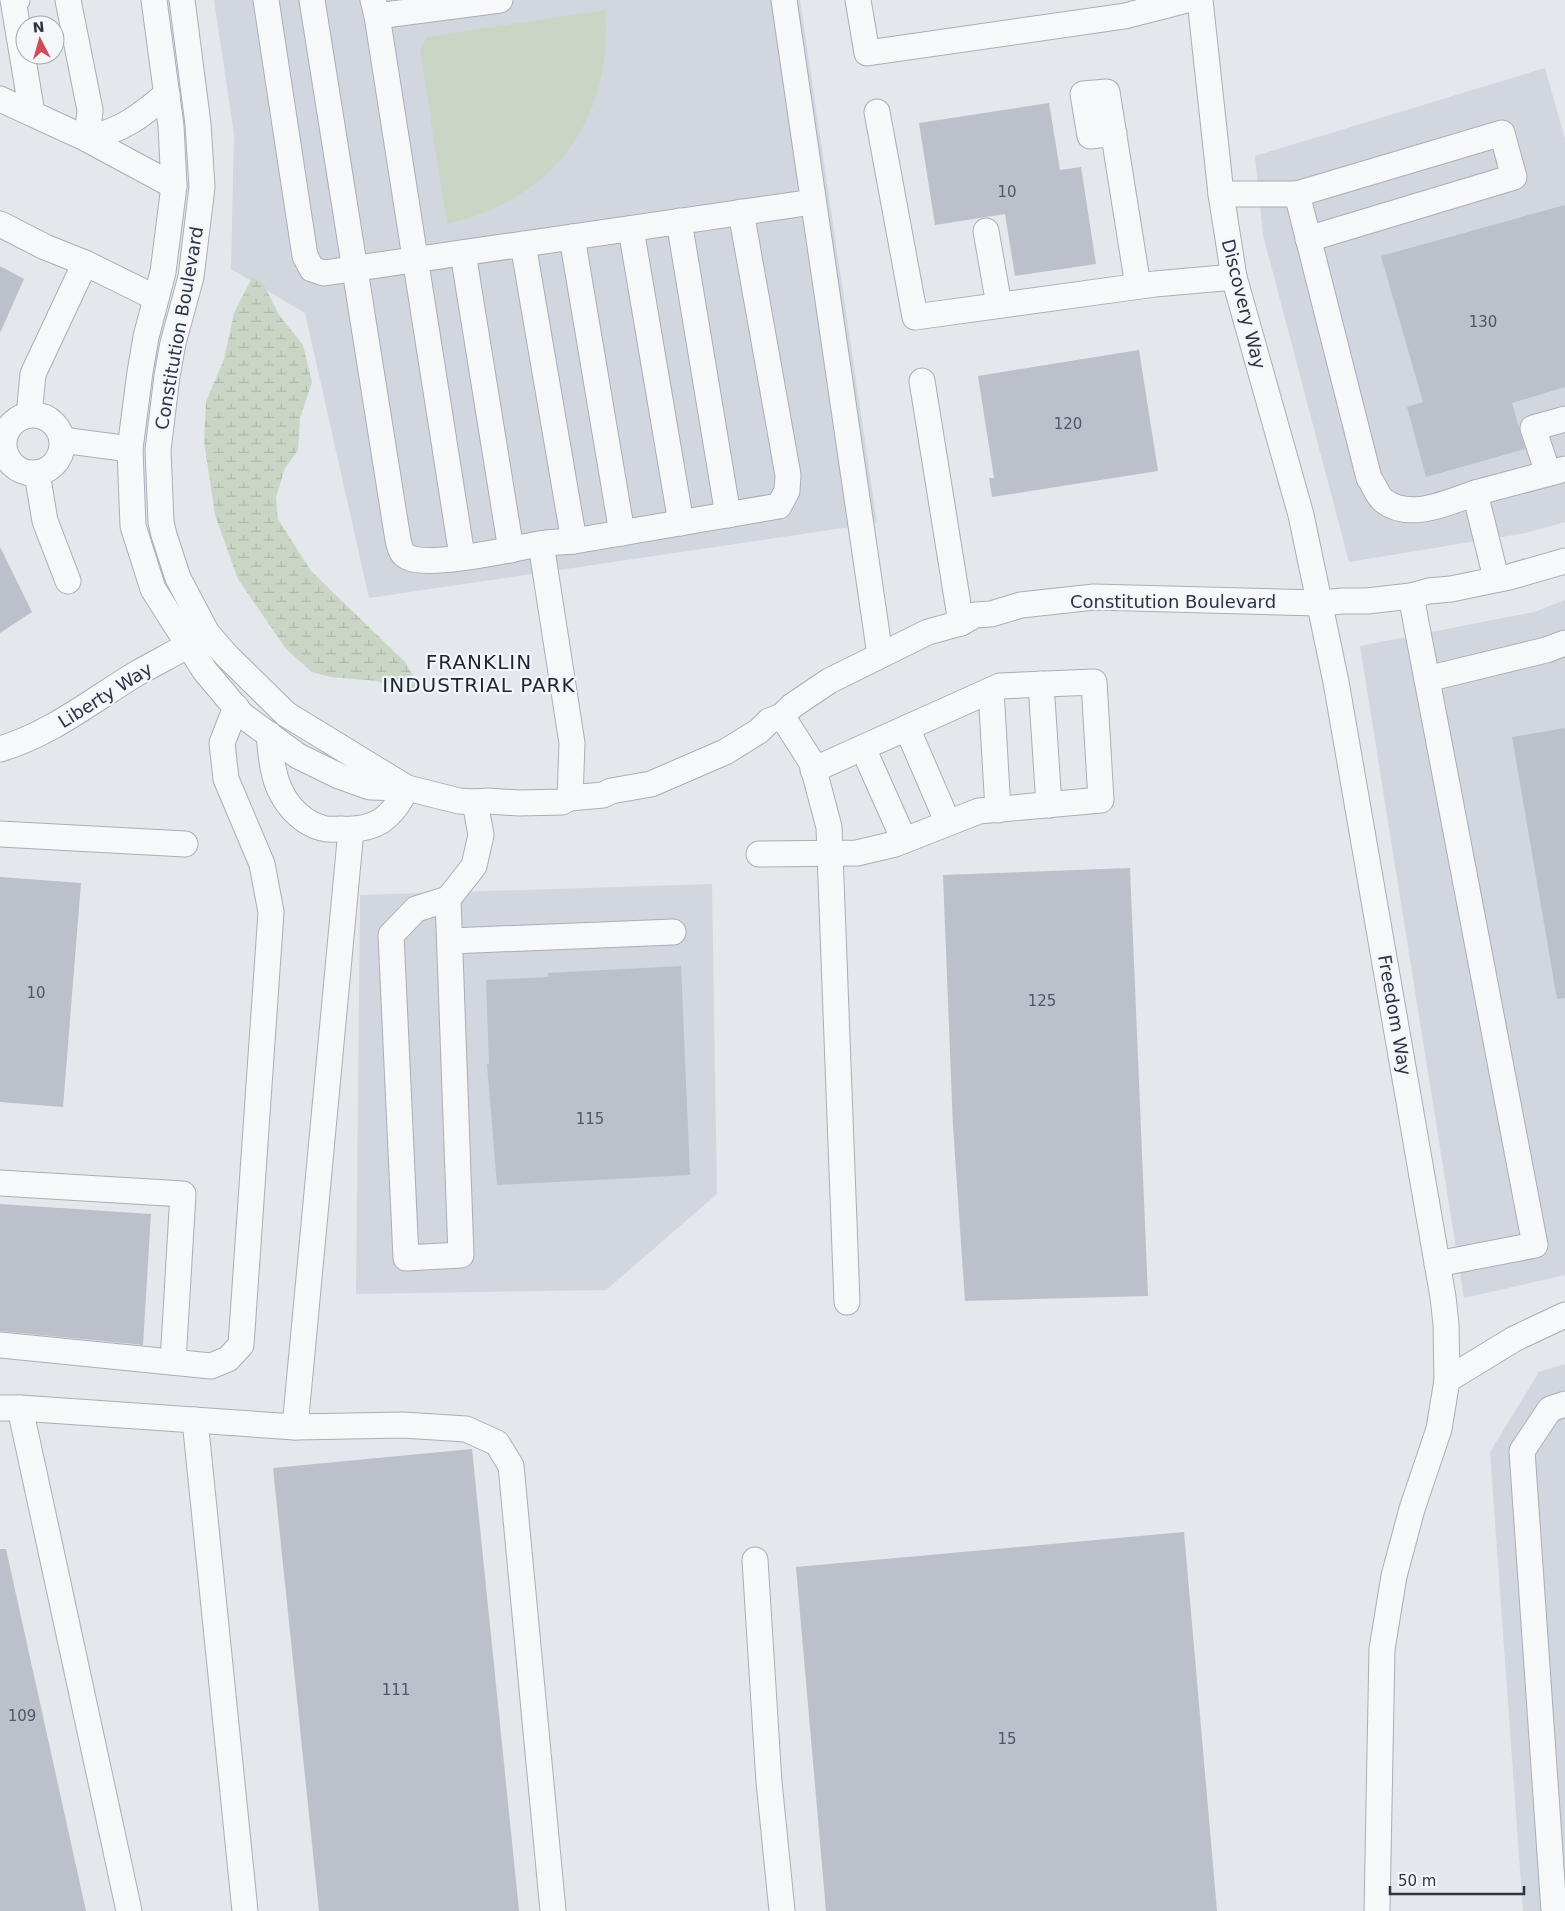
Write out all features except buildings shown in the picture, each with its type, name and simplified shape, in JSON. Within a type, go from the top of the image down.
[{"type":"street","points":[[17,0],[13,0],[32,113]]},
{"type":"street","points":[[68,0],[90,110],[88,139]]},
{"type":"street","name":"Constitution Boulevard","points":[[154,0],[167,94],[174,186],[164,272],[156,298],[140,372],[130,449],[134,526],[138,543],[153,589],[197,639],[226,655],[286,714],[407,788]]},
{"type":"street","name":"Constitution Boulevard","points":[[182,0],[198,124],[202,187],[191,277],[173,343],[167,376],[158,450],[161,522],[197,639],[205,672],[242,715],[298,756],[338,776],[370,787],[407,788],[459,801],[548,803],[562,802],[570,798],[603,795],[612,791],[651,784],[725,752],[758,730],[769,720],[782,716],[792,706],[829,681],[928,632],[961,623],[975,615],[991,614],[1021,604],[1094,597],[1319,603],[1343,600],[1367,601],[1411,596],[1509,577],[1565,561]]},
{"type":"street","points":[[266,0],[304,256],[312,269],[324,273],[354,269],[814,202]]},
{"type":"street","points":[[312,0],[398,540],[402,554],[410,558],[430,560],[511,550],[541,544],[574,542],[779,506],[787,491],[788,475],[741,212]]},
{"type":"street","points":[[462,556],[375,8],[500,0]]},
{"type":"street","points":[[784,0],[880,655]]},
{"type":"street","points":[[858,0],[867,53],[1124,8],[1187,0]]},
{"type":"street","name":"Discovery Way","points":[[1200,0],[1220,194],[1234,277],[1301,515],[1319,603]]},
{"type":"street","points":[[88,139],[111,132],[130,123],[167,94]]},
{"type":"street","points":[[0,99],[88,139],[174,186]]},
{"type":"street","points":[[877,112],[915,317],[1138,286],[1234,277]]},
{"type":"street","points":[[1114,133],[1138,286]]},
{"type":"street","points":[[1220,194],[1297,194],[1502,133],[1514,177],[1308,239]]},
{"type":"street","points":[[1297,194],[1369,478],[1384,501],[1405,510],[1435,507],[1476,493],[1557,471],[1533,428],[1565,419]]},
{"type":"street","points":[[679,221],[728,515]]},
{"type":"street","points":[[0,224],[156,298]]},
{"type":"street","points":[[631,228],[681,523]]},
{"type":"street","points":[[986,231],[999,305]]},
{"type":"street","points":[[572,237],[622,533]]},
{"type":"street","points":[[523,244],[574,542]]},
{"type":"street","points":[[463,253],[511,550]]},
{"type":"street","points":[[29,415],[33,374],[85,263]]},
{"type":"street","points":[[922,381],[961,623]]},
{"type":"street","points":[[29,415],[38,415],[54,423],[60,431],[62,440],[62,449],[54,465],[37,473],[28,473],[12,464],[4,448],[7,430],[20,417],[29,415]]},
{"type":"street","points":[[62,440],[130,449]]},
{"type":"street","points":[[37,473],[45,521],[68,581]]},
{"type":"street","points":[[1476,493],[1496,578]]},
{"type":"street","points":[[541,544],[572,743],[570,798]]},
{"type":"street","points":[[1411,596],[1535,1245],[1437,1264]]},
{"type":"street","name":"Freedom Way","points":[[1319,603],[1336,682],[1446,1324],[1447,1380],[1439,1429],[1412,1509],[1393,1584],[1382,1649],[1377,1911]]},
{"type":"street","name":"Liberty Way","points":[[0,749],[16,745],[55,727],[136,675],[197,639]]},
{"type":"street","points":[[1427,679],[1546,650],[1565,643]]},
{"type":"street","points":[[759,854],[857,853],[904,840],[979,811],[1101,800],[1094,682],[1000,686],[813,770]]},
{"type":"street","points":[[1041,684],[1049,805]]},
{"type":"street","points":[[992,690],[998,810]]},
{"type":"street","points":[[0,1345],[211,1366],[228,1359],[241,1345],[271,912],[262,864],[226,779],[222,742],[236,707]]},
{"type":"street","points":[[782,716],[812,763],[829,827],[847,1302]]},
{"type":"street","points":[[907,728],[948,823]]},
{"type":"street","points":[[268,734],[277,784],[291,807],[303,819],[320,828],[351,830],[366,828],[381,821],[395,808],[407,788]]},
{"type":"street","points":[[863,748],[904,840]]},
{"type":"street","points":[[448,900],[461,1254],[406,1258],[391,935],[416,909],[448,900],[474,866],[481,836],[475,802]]},
{"type":"street","points":[[295,1427],[351,830]]},
{"type":"street","points":[[0,834],[185,844]]},
{"type":"street","points":[[450,941],[673,932]]},
{"type":"street","points":[[0,1183],[183,1194],[173,1362]]},
{"type":"street","points":[[1447,1380],[1514,1339],[1565,1314]]},
{"type":"street","points":[[1554,1911],[1522,1451],[1550,1409],[1565,1404]]},
{"type":"street","points":[[129,1911],[10,1408],[295,1427],[403,1425],[466,1429],[497,1443],[512,1466],[553,1911]]},
{"type":"street","points":[[195,1420],[245,1911]]},
{"type":"street","points":[[755,1560],[769,1782],[782,1911]]},
{"type":"shaded area","points":[[214,0],[800,0],[877,523],[369,598],[305,313],[231,269],[234,134]]},
{"type":"shaded area","points":[[1545,68],[1565,139],[1565,522],[1526,533],[1349,562],[1263,235],[1255,156]]},
{"type":"shaded area","points":[[1565,600],[1565,1275],[1464,1298],[1360,646],[1534,612]]},
{"type":"shaded area","points":[[712,884],[717,1194],[606,1290],[356,1294],[360,895]]},
{"type":"shaded area","points":[[1565,1364],[1565,1911],[1523,1911],[1490,1452],[1539,1372]]},
{"type":"green space","points":[[605,10],[605,50],[599,86],[587,119],[569,149],[546,174],[518,196],[485,212],[447,224],[420,50],[427,37]]},
{"type":"green space","points":[[252,278],[263,283],[279,315],[303,345],[312,382],[300,418],[298,450],[285,468],[276,497],[278,519],[311,571],[405,662],[421,689],[405,692],[377,681],[330,677],[312,672],[286,649],[238,579],[215,515],[204,441],[206,402],[224,359],[234,313]]},
{"type":"district","name":"FRANKLIN INDUSTRIAL PARK","points":[[479,674]]}]
